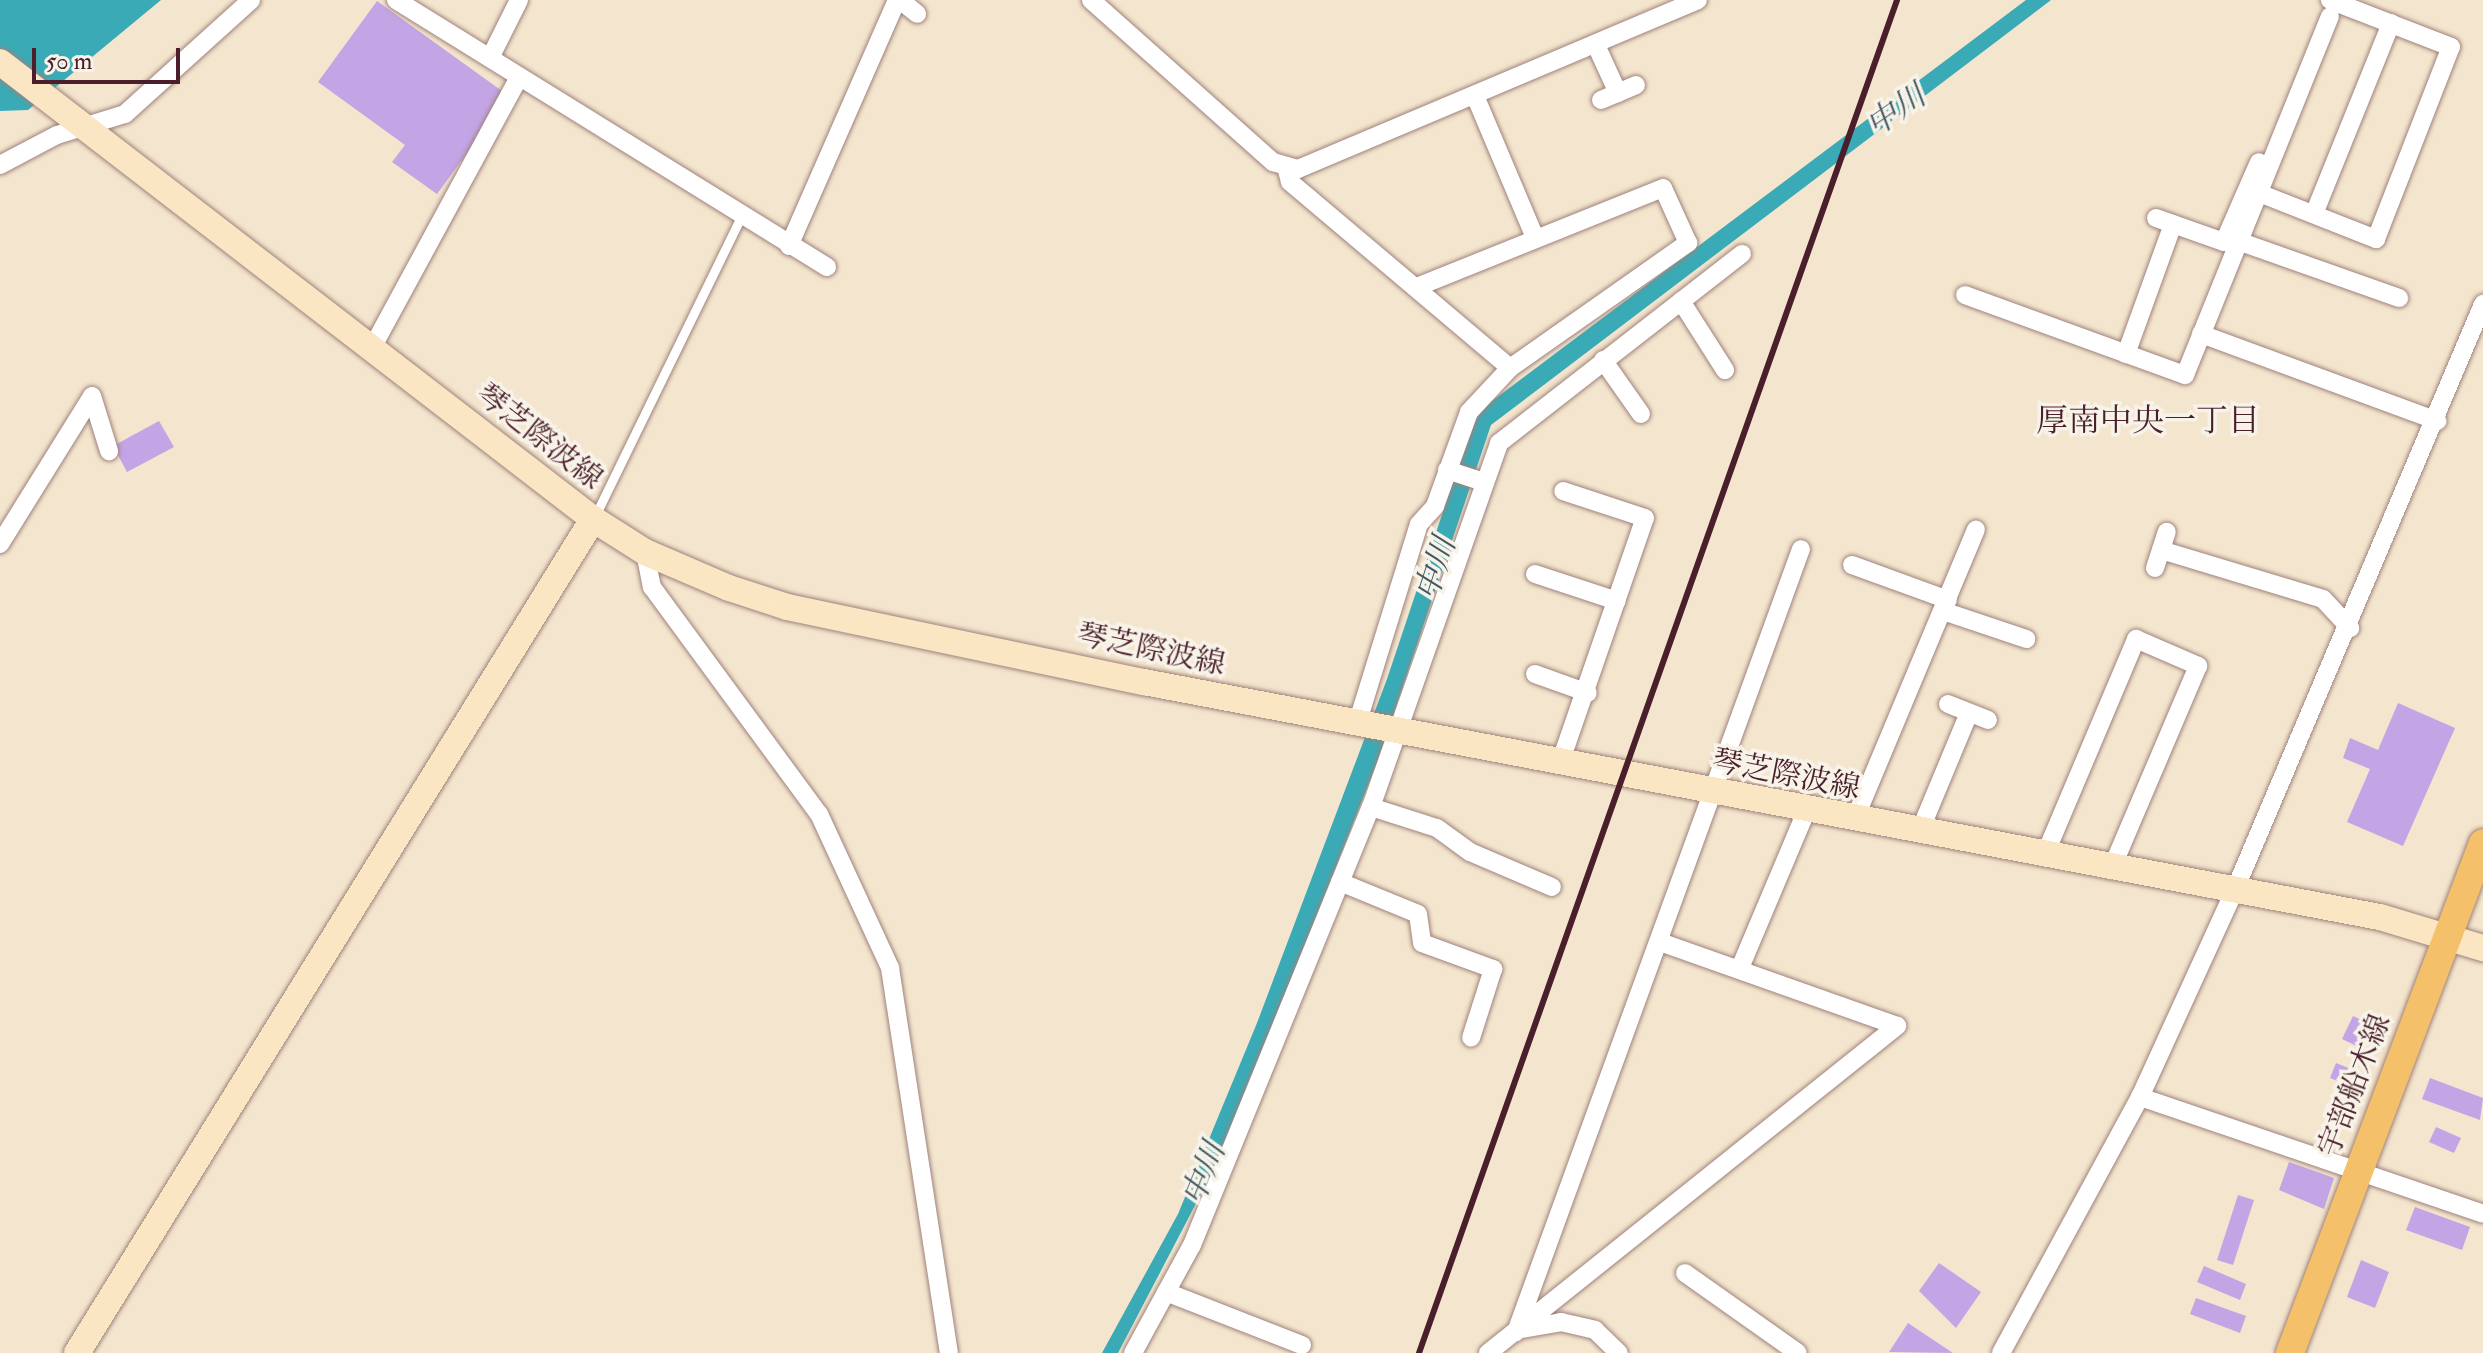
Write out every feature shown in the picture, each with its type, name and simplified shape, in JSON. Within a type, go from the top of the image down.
[{"type":"main road","name":"琴芝際波線","points":[[0,62],[90,126],[593,519],[645,552],[787,607],[1394,732],[2448,935],[2483,948]]},
{"type":"main road","points":[[77,1353],[593,519]]},
{"type":"main road","name":"宇部船木線","points":[[2290,1353],[2483,843]]},
{"type":"street","points":[[396,0],[740,219],[827,267]]},
{"type":"street","points":[[490,58],[519,0]]},
{"type":"street","points":[[789,246],[899,0],[917,14]]},
{"type":"street","points":[[1091,0],[1273,162],[1298,169],[1476,98],[1698,0]]},
{"type":"street","points":[[0,165],[30,146],[125,114],[249,1]]},
{"type":"street","points":[[2259,193],[2376,239],[2451,47],[2391,23],[2328,5]]},
{"type":"street","points":[[1965,295],[2185,375],[2259,193],[2328,5]]},
{"type":"street","points":[[2126,354],[2164,221],[2224,242],[2328,5]]},
{"type":"street","points":[[2314,214],[2391,23]]},
{"type":"street","points":[[1596,45],[1618,92]]},
{"type":"street","points":[[372,348],[518,79]]},
{"type":"street","points":[[1476,98],[1535,238]]},
{"type":"street","points":[[1286,166],[1290,182],[1510,368]]},
{"type":"street","points":[[1359,725],[1419,524],[1435,506],[1469,412],[1510,368],[1688,243],[1663,188],[1417,287]]},
{"type":"street","points":[[2238,241],[2399,298]]},
{"type":"street","points":[[1133,1353],[1214,1195],[1371,807],[1481,481],[1512,429],[1742,254]]},
{"type":"street","points":[[1681,301],[1725,370]]},
{"type":"street","points":[[2001,1353],[2140,1097],[2350,628],[2438,421],[2483,304]]},
{"type":"street","points":[[2201,334],[2438,421]]},
{"type":"street","points":[[1603,360],[1641,414]]},
{"type":"street","points":[[0,544],[92,396],[109,451]]},
{"type":"street","points":[[1450,471],[1481,481]]},
{"type":"street","points":[[1560,763],[1588,693],[1645,518],[1563,491]]},
{"type":"street","points":[[1854,821],[1976,529]]},
{"type":"street","points":[[1516,1332],[1801,549]]},
{"type":"street","points":[[2161,550],[2323,599],[2350,628]]},
{"type":"street","points":[[645,552],[652,587],[819,814],[890,968],[949,1353]]},
{"type":"street","points":[[1852,565],[2026,639]]},
{"type":"street","points":[[1535,574],[1617,601]]},
{"type":"street","points":[[2044,857],[2136,639],[2198,666],[2111,870]]},
{"type":"street","points":[[1535,674],[1588,693]]},
{"type":"street","points":[[1948,704],[1988,720]]},
{"type":"street","points":[[1919,833],[1969,713]]},
{"type":"street","points":[[1371,807],[1437,828],[1470,852],[1552,887]]},
{"type":"street","points":[[1740,968],[1806,812]]},
{"type":"street","points":[[1340,882],[1418,914],[1422,943],[1493,969],[1471,1038]]},
{"type":"street","points":[[1488,1353],[1696,1180],[1897,1026],[1660,942]]},
{"type":"street","points":[[2140,1097],[2360,1168],[2483,1214]]},
{"type":"street","points":[[1685,1273],[1798,1353]]},
{"type":"street","points":[[1166,1292],[1302,1345]]},
{"type":"street","points":[[1516,1332],[1561,1322],[1595,1330],[1619,1353]]},
{"type":"lane","points":[[593,519],[740,219]]},
{"type":"water","points":[[0,0],[161,0],[28,110],[0,111]]},
{"type":"water","name":"中川","points":[[2026,0],[2051,0],[1491,425],[1378,760],[1225,1148],[1118,1353],[1102,1353],[1178,1214],[1257,1023],[1387,679],[1476,413]]},
{"type":"building","points":[[377,1],[509,96],[437,194],[392,162],[405,145],[318,82]]},
{"type":"building","points":[[159,421],[174,447],[127,472],[113,446]]},
{"type":"building","points":[[2398,703],[2455,728],[2403,846],[2347,822],[2370,769],[2343,758],[2350,738],[2378,750]]},
{"type":"building","points":[[2353,1016],[2370,1024],[2359,1047],[2342,1039]]},
{"type":"building","points":[[2336,1063],[2371,1077],[2366,1092],[2330,1078]]},
{"type":"building","points":[[2430,1078],[2483,1098],[2480,1120],[2422,1099]]},
{"type":"building","points":[[2436,1127],[2461,1138],[2454,1153],[2429,1142]]},
{"type":"building","points":[[2289,1162],[2334,1178],[2324,1209],[2279,1190]]},
{"type":"building","points":[[2238,1195],[2254,1200],[2233,1265],[2217,1260]]},
{"type":"building","points":[[2415,1207],[2470,1227],[2462,1250],[2406,1230]]},
{"type":"building","points":[[2361,1260],[2389,1272],[2375,1308],[2347,1297]]},
{"type":"building","points":[[1939,1263],[1981,1292],[1956,1328],[1919,1291]]},
{"type":"building","points":[[2204,1266],[2246,1284],[2240,1300],[2197,1282]]},
{"type":"building","points":[[2196,1298],[2246,1316],[2240,1333],[2190,1314]]},
{"type":"building","points":[[1908,1323],[1953,1353],[1889,1352]]},
{"type":"railway","points":[[1419,1353],[1897,0]]},
{"type":"district","name":"厚南中央一丁目","points":[[2148,421]]}]
